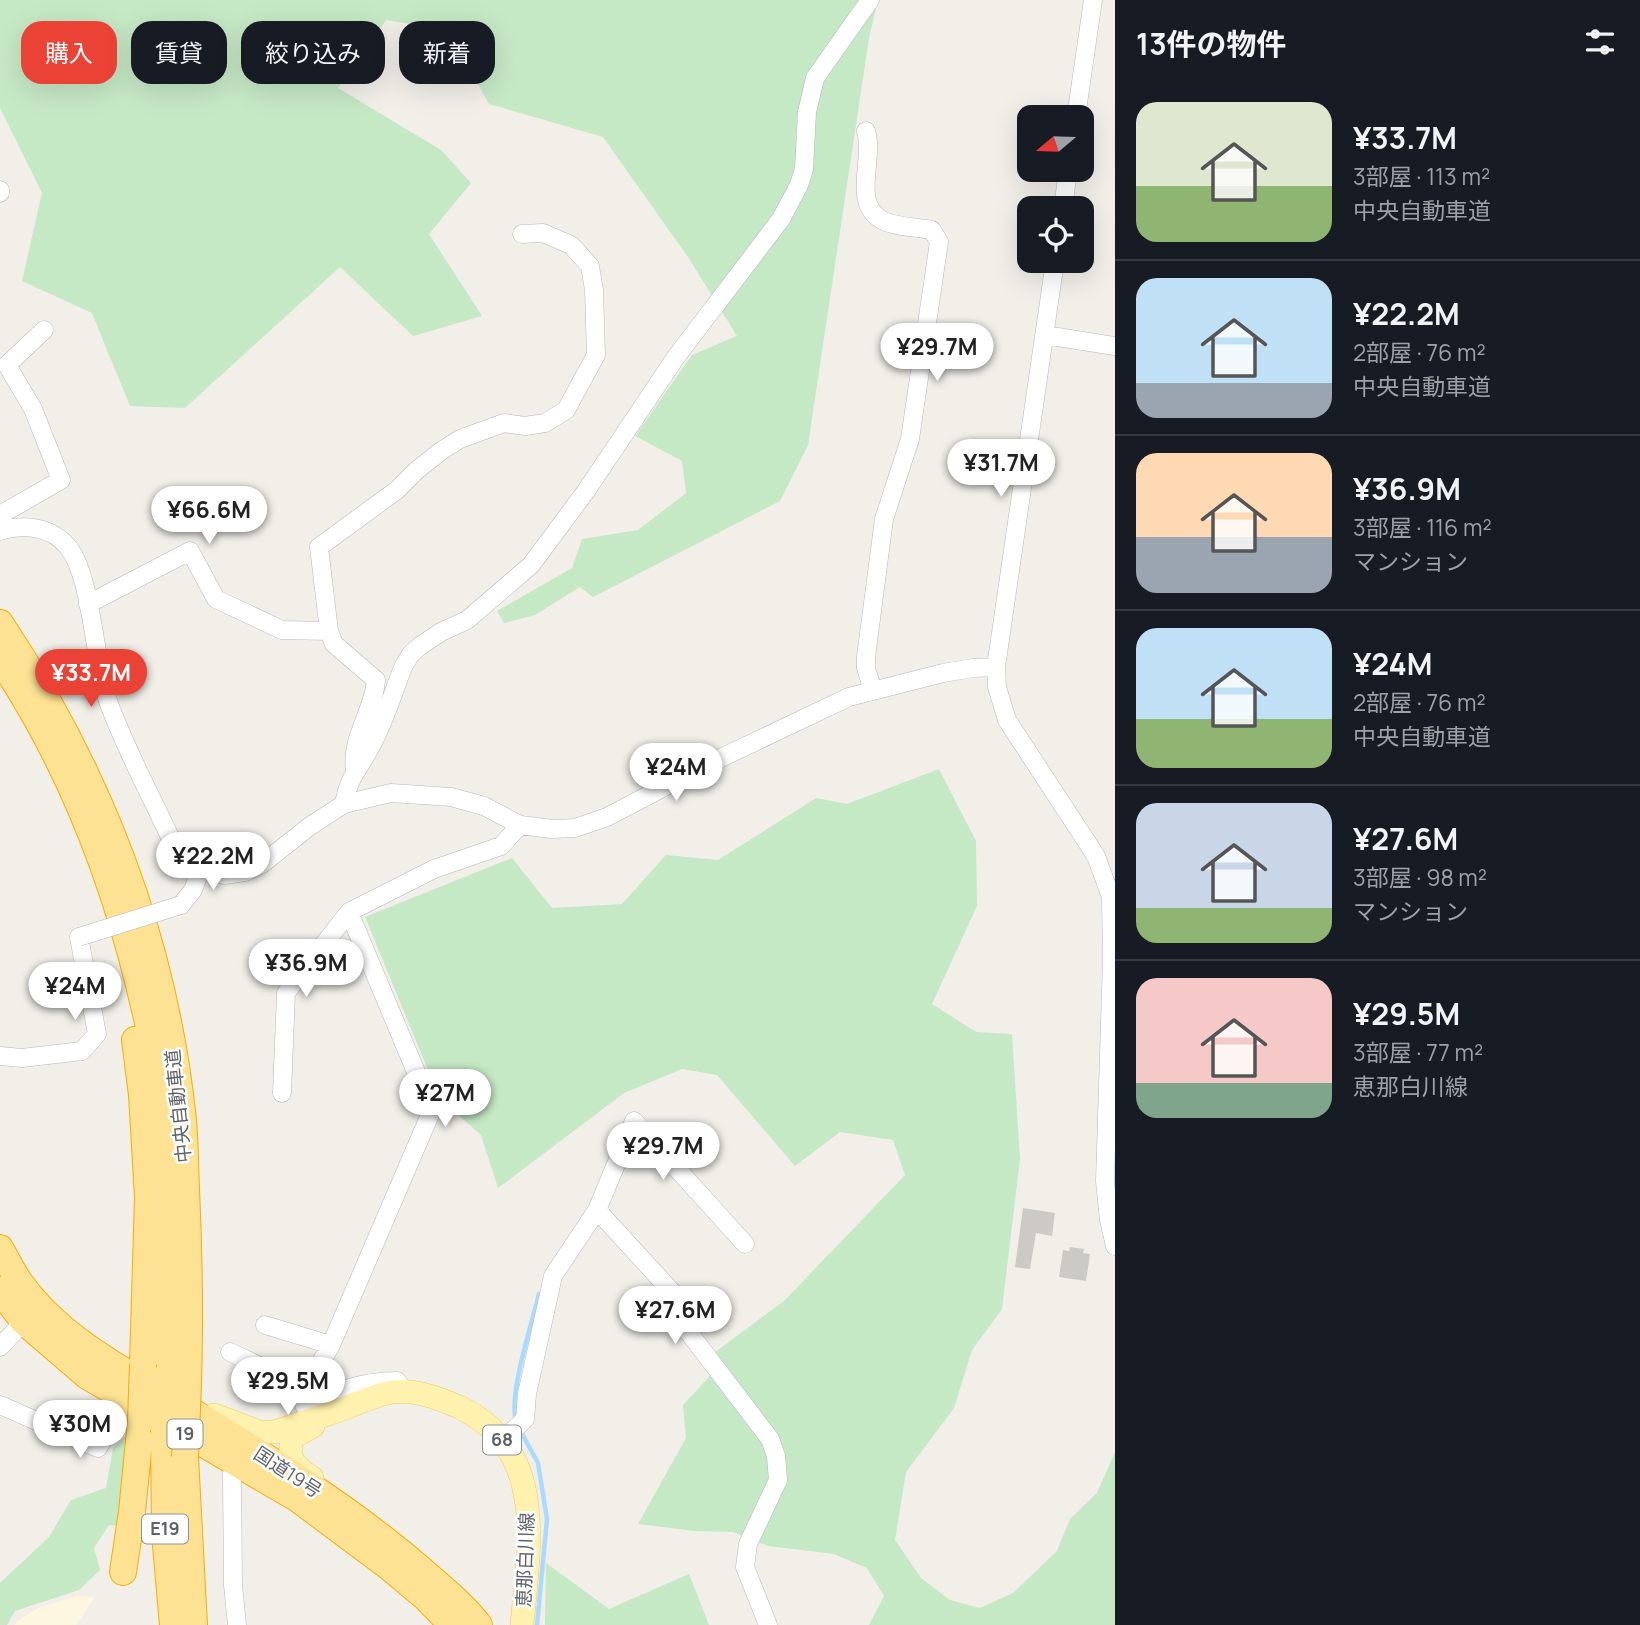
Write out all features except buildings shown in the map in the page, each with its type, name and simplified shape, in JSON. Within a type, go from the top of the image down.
[{"type":"highway","points":[[0,600],[81,730],[102,775],[107,817]]},
{"type":"highway","name":"中央自動車道","points":[[0,623],[43,689],[75,748],[107,817],[136,895],[151,946],[176,1068],[183,1122],[188,1235],[164,1433],[165,1534],[173,1625]]},
{"type":"highway","name":"中央自動車道","points":[[0,659],[35,717],[97,846],[131,952],[158,1073],[165,1157],[169,1382],[185,1457],[194,1625]]},
{"type":"highway","name":"国道19号","points":[[0,1248],[20,1283],[31,1313],[53,1321],[93,1353],[169,1382],[401,1553],[479,1625]]},
{"type":"highway","name":"国道19号","points":[[0,1290],[31,1313],[88,1376],[124,1400],[298,1499],[426,1598],[452,1625]]},
{"type":"highway","points":[[123,1572],[141,1421],[169,1382]]},
{"type":"main road","name":"68","points":[[169,1382],[190,1404],[259,1432],[275,1432],[329,1414]]},
{"type":"main road","name":"恵那白川線","points":[[329,1414],[382,1395],[405,1392],[442,1399],[507,1436],[522,1478],[527,1503],[529,1543],[522,1625]]},
{"type":"main road","name":"68","points":[[325,1496],[317,1482],[296,1467],[289,1454],[292,1438],[325,1420],[329,1414]]},
{"type":"main road","points":[[353,1539],[441,1625]]},
{"type":"street","points":[[344,804],[348,785],[372,745],[404,665],[411,654],[441,632],[467,620],[531,565],[586,491],[676,357],[782,219],[804,169],[807,112],[815,78],[870,0]]},
{"type":"street","points":[[1078,105],[1093,0]]},
{"type":"street","points":[[866,131],[870,143],[864,194],[873,212],[883,220],[932,230],[939,242],[910,439],[884,519],[866,657],[866,668],[873,691]]},
{"type":"street","points":[[355,770],[353,757],[375,696],[376,680],[334,644],[329,631],[319,547],[397,491],[417,470],[460,439],[504,423],[525,426],[545,423],[566,410],[596,355],[594,290],[590,266],[571,245],[543,233],[523,234]]},
{"type":"street","points":[[1053,273],[996,667],[998,687],[1007,720],[1096,856],[1111,897],[1112,995],[1105,1181],[1115,1246]]},
{"type":"street","points":[[0,515],[61,480],[33,409],[7,365],[44,330]]},
{"type":"street","points":[[1045,335],[1115,346]]},
{"type":"street","points":[[0,531],[20,526],[54,534],[63,541],[76,559],[88,604],[98,664],[116,720],[170,837],[184,857],[201,868],[224,875],[253,869],[344,804],[390,793],[451,797],[484,806],[520,825],[552,829],[575,828],[607,817],[849,697],[943,673],[996,667]]},
{"type":"street","points":[[88,604],[190,551],[216,598],[282,630],[329,631]]},
{"type":"street","points":[[282,1093],[286,993],[349,912],[434,869],[501,846],[520,825]]},
{"type":"street","points":[[0,1056],[22,1058],[82,1051],[97,1034],[79,937],[181,905],[193,890],[201,868]]},
{"type":"street","points":[[349,912],[432,1110],[331,1345],[306,1388],[303,1405],[349,1386],[376,1381],[397,1381],[405,1392]]},
{"type":"street","points":[[507,1436],[525,1419],[527,1394],[553,1276],[597,1210],[634,1121],[745,1244]]},
{"type":"street","points":[[597,1210],[672,1292],[687,1329],[770,1439],[776,1457],[778,1480],[748,1544],[745,1567],[768,1625]]},
{"type":"street","points":[[0,1347],[31,1313]]},
{"type":"street","points":[[265,1325],[331,1345]]},
{"type":"street","points":[[230,1352],[306,1388]]},
{"type":"street","points":[[0,1405],[98,1448],[124,1400]]},
{"type":"street","points":[[236,1463],[232,1474],[232,1558],[237,1625]]},
{"type":"shaded area","points":[[77,1596],[94,1598],[76,1625],[15,1625],[40,1607]]},
{"type":"green space","points":[[0,0],[878,0],[869,38],[808,445],[780,501],[593,597],[580,587],[535,615],[504,623],[497,611],[572,568],[582,539],[638,530],[686,493],[682,461],[635,436],[692,355],[737,336],[688,257],[603,137],[489,104],[478,84],[495,84],[495,21],[241,21],[241,84],[341,84],[338,88],[441,150],[471,183],[429,234],[482,316],[413,336],[340,267],[185,408],[130,406],[92,313],[22,281],[42,193],[0,108]]},
{"type":"green space","points":[[939,769],[976,841],[977,906],[932,1004],[976,1032],[1012,1034],[1020,1159],[1002,1309],[972,1350],[954,1408],[906,1472],[895,1540],[921,1578],[950,1600],[980,1608],[1013,1593],[1057,1551],[1070,1519],[1097,1493],[1115,1452],[1115,1625],[869,1625],[884,1596],[867,1568],[834,1554],[768,1546],[733,1532],[695,1531],[638,1524],[686,1438],[683,1405],[709,1377],[714,1353],[784,1301],[905,1175],[893,1140],[840,1132],[795,1166],[717,1075],[682,1069],[624,1093],[498,1188],[481,1135],[440,1099],[365,917],[512,858],[552,908],[622,904],[666,855],[718,860],[816,798],[847,804]]},
{"type":"green space","points":[[129,1432],[118,1526],[109,1525],[94,1548],[100,1570],[79,1590],[15,1611],[7,1625],[0,1625],[0,1583],[49,1537],[71,1500],[106,1488],[113,1448]]},
{"type":"green space","points":[[546,1563],[609,1609],[689,1574],[709,1625],[545,1625]]},
{"type":"waterway","points":[[517,1423],[515,1397],[518,1379],[539,1294]]},
{"type":"waterway","points":[[520,1430],[538,1463],[547,1519],[537,1625]]}]
